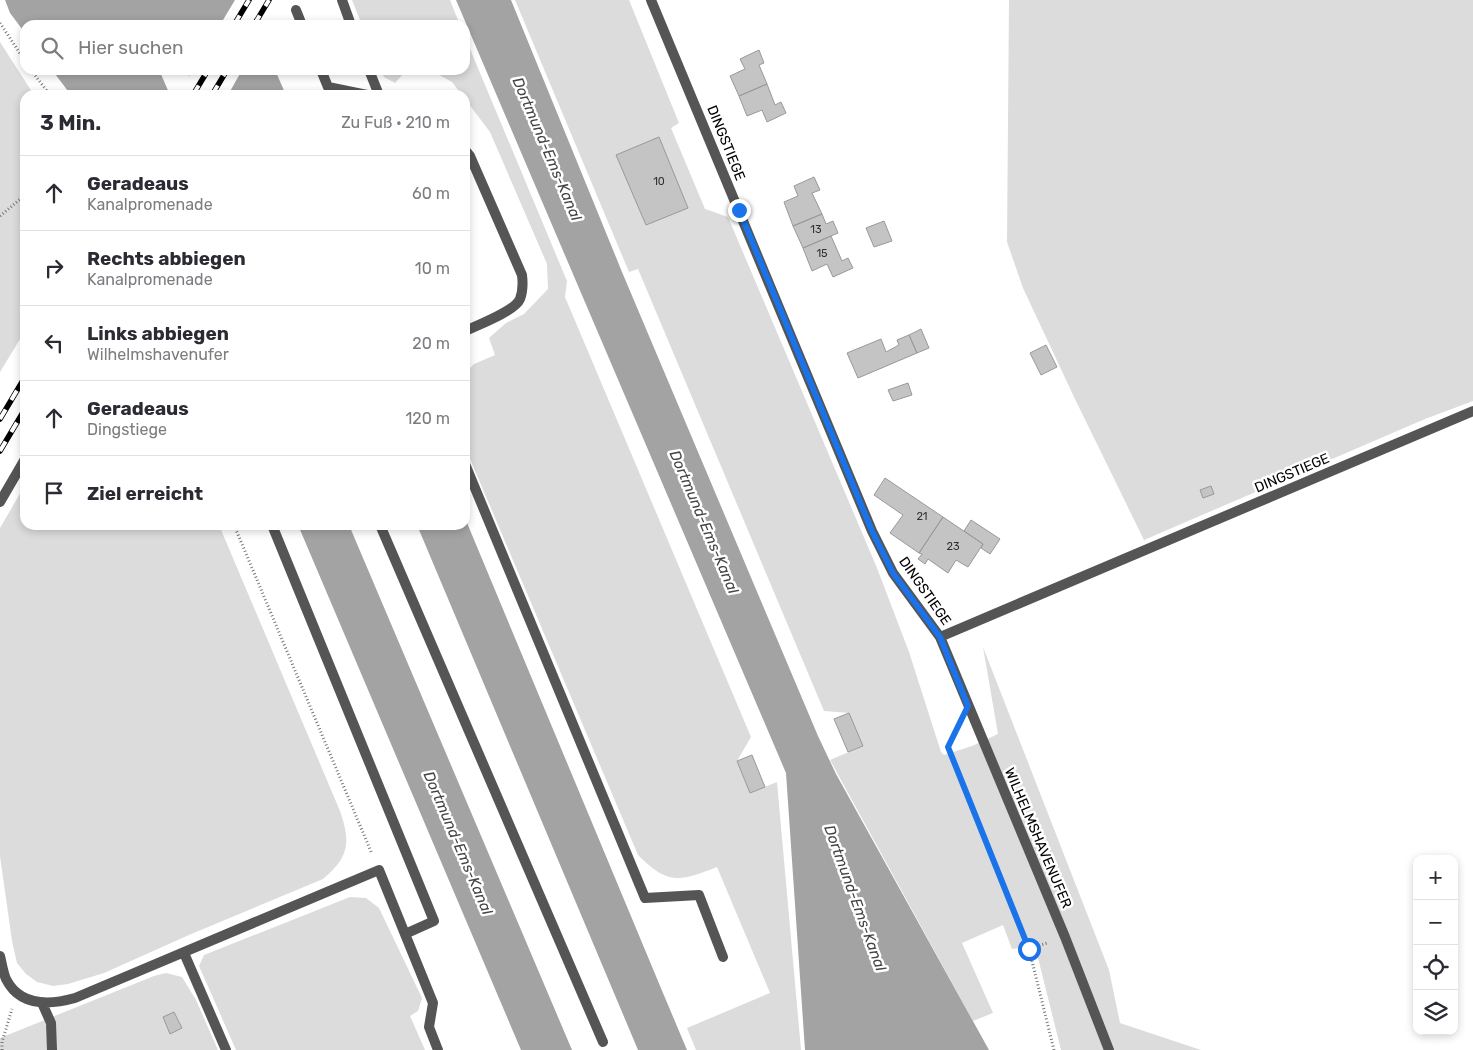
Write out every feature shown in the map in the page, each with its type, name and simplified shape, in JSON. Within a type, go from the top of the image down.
[{"type":"street","points":[[342,0],[349,20]]},
{"type":"street","name":"DINGSTIEGE","points":[[651,0],[872,531],[893,573],[940,637],[1473,411]]},
{"type":"street","points":[[296,10],[300,20]]},
{"type":"street","points":[[323,75],[328,87],[342,90]]},
{"type":"street","points":[[371,75],[377,90]]},
{"type":"street","points":[[470,156],[522,275],[523,288],[519,301],[502,314],[470,329]]},
{"type":"street","points":[[0,502],[20,468]]},
{"type":"street","points":[[470,476],[645,898],[699,895],[724,957]]},
{"type":"street","points":[[274,530],[434,921],[405,934]]},
{"type":"street","points":[[382,530],[603,1042]]},
{"type":"street","name":"WILHELMSHAVENUFER","points":[[940,637],[1065,937],[1109,1050]]},
{"type":"street","points":[[0,956],[6,980],[17,992],[29,1000],[42,1003],[59,1003],[184,953],[379,870],[433,1003],[429,1027],[438,1050]]},
{"type":"street","points":[[184,953],[226,1050]]},
{"type":"street","points":[[42,1003],[50,1023],[52,1050]]},
{"type":"path","points":[[0,23],[20,53]]},
{"type":"path","points":[[35,75],[46,90]]},
{"type":"path","points":[[0,216],[20,199]]},
{"type":"path","points":[[236,530],[379,870]]},
{"type":"path","points":[[968,706],[948,747],[1029,949],[1054,1050]]},
{"type":"path","points":[[2,1050],[2,1042],[17,992]]},
{"type":"shaded area","points":[[352,0],[450,0],[458,20],[360,20]]},
{"type":"shaded area","points":[[515,0],[629,0],[679,123],[671,128],[705,209],[728,217],[877,568],[909,652],[941,752],[944,755],[972,746],[998,734],[983,647],[1109,970],[1120,1023],[1201,1050],[1061,1050],[1035,946],[1012,949],[1003,925],[962,943],[993,1013],[973,1021],[830,760],[863,746],[849,713],[824,711],[638,269],[629,272]]},
{"type":"shaded area","points":[[1009,0],[1473,0],[1473,401],[1425,419],[1144,540],[1023,288],[1007,242]]},
{"type":"shaded area","points":[[0,42],[31,90],[20,90],[20,339],[0,372]]},
{"type":"shaded area","points":[[470,49],[567,281],[565,297],[751,737],[737,761],[750,793],[777,782],[801,1050],[696,1050],[687,1028],[770,993],[717,867],[693,876],[674,878],[658,872],[638,855],[470,459],[470,368],[474,364],[495,355],[489,338],[506,323],[524,314],[548,289],[547,264],[490,132],[470,106],[470,90],[458,90],[452,82],[439,75],[470,75]]},
{"type":"shaded area","points":[[383,75],[402,75],[395,83]]},
{"type":"shaded area","points":[[20,494],[20,530],[221,530],[340,811],[346,832],[345,849],[343,856],[332,871],[323,879],[104,973],[68,984],[53,986],[37,982],[26,974],[17,963],[12,941],[0,856],[0,528]]},
{"type":"shaded area","points":[[350,897],[366,898],[379,908],[422,998],[418,1011],[410,1016],[425,1050],[236,1050],[199,966],[204,955]]},
{"type":"shaded area","points":[[166,973],[182,977],[196,1000],[218,1050],[0,1050],[0,1038],[154,976]]},
{"type":"water","points":[[5,0],[245,0],[253,20],[20,20],[20,26],[10,13]]},
{"type":"water","name":"Dortmund-Ems-Kanal","points":[[456,0],[511,0],[622,272],[818,736],[836,774],[989,1050],[805,1050],[786,773],[470,33],[470,20],[465,20]]},
{"type":"water","points":[[56,75],[161,75],[168,90],[67,90]]},
{"type":"water","points":[[189,75],[277,75],[284,90],[200,90]]},
{"type":"water","name":"Dortmund-Ems-Kanal","points":[[300,530],[351,530],[572,1050],[521,1050]]},
{"type":"water","points":[[419,530],[470,530],[687,1050],[638,1050]]},
{"type":"pier","points":[[235,0],[247,0],[256,20],[223,20]]},
{"type":"pier","points":[[190,75],[239,75],[231,90],[197,90],[188,78]]},
{"type":"building","points":[[759,50],[764,63],[759,65],[767,84],[739,96],[730,76],[745,69],[740,59]]},
{"type":"building","points":[[767,84],[775,105],[781,102],[786,113],[767,122],[762,110],[747,116],[739,96]]},
{"type":"building","points":[[659,137],[688,208],[646,225],[616,155]]},
{"type":"building","points":[[814,177],[820,190],[812,193],[822,214],[793,226],[784,202],[798,196],[794,186]]},
{"type":"building","points":[[822,214],[826,224],[833,221],[838,233],[803,248],[793,226]]},
{"type":"building","points":[[884,221],[892,241],[874,247],[866,228]]},
{"type":"building","points":[[831,236],[842,261],[848,258],[853,268],[833,277],[827,264],[812,271],[803,248]]},
{"type":"building","points":[[921,329],[929,348],[917,353],[909,335]]},
{"type":"building","points":[[909,335],[917,353],[858,378],[847,353],[881,339],[886,352],[899,345],[897,340]]},
{"type":"building","points":[[1046,345],[1057,367],[1041,375],[1030,353]]},
{"type":"building","points":[[908,383],[912,395],[893,401],[888,390]]},
{"type":"building","points":[[885,478],[943,517],[919,553],[890,533],[903,515],[874,495]]},
{"type":"building","points":[[1211,486],[1214,494],[1203,498],[1200,490]]},
{"type":"building","points":[[943,517],[983,544],[968,567],[956,560],[948,573],[928,559],[925,564],[918,559],[922,554],[919,553]]},
{"type":"building","points":[[971,520],[1000,539],[990,554],[981,548],[983,544],[964,531]]},
{"type":"building","points":[[849,713],[863,746],[848,752],[834,719]]},
{"type":"building","points":[[752,755],[765,787],[750,793],[737,761]]},
{"type":"building","points":[[174,1012],[182,1028],[170,1034],[163,1017]]},
{"type":"railway","points":[[237,20],[249,0]]},
{"type":"railway","points":[[257,20],[269,0]]},
{"type":"railway","points":[[196,90],[205,75]]},
{"type":"railway","points":[[215,90],[224,75]]},
{"type":"railway","points":[[0,419],[20,385]]},
{"type":"railway","points":[[0,451],[20,417]]},
{"type":"route","points":[[739,210],[872,531],[893,573],[940,637],[968,706],[948,747],[1029,949]]}]
